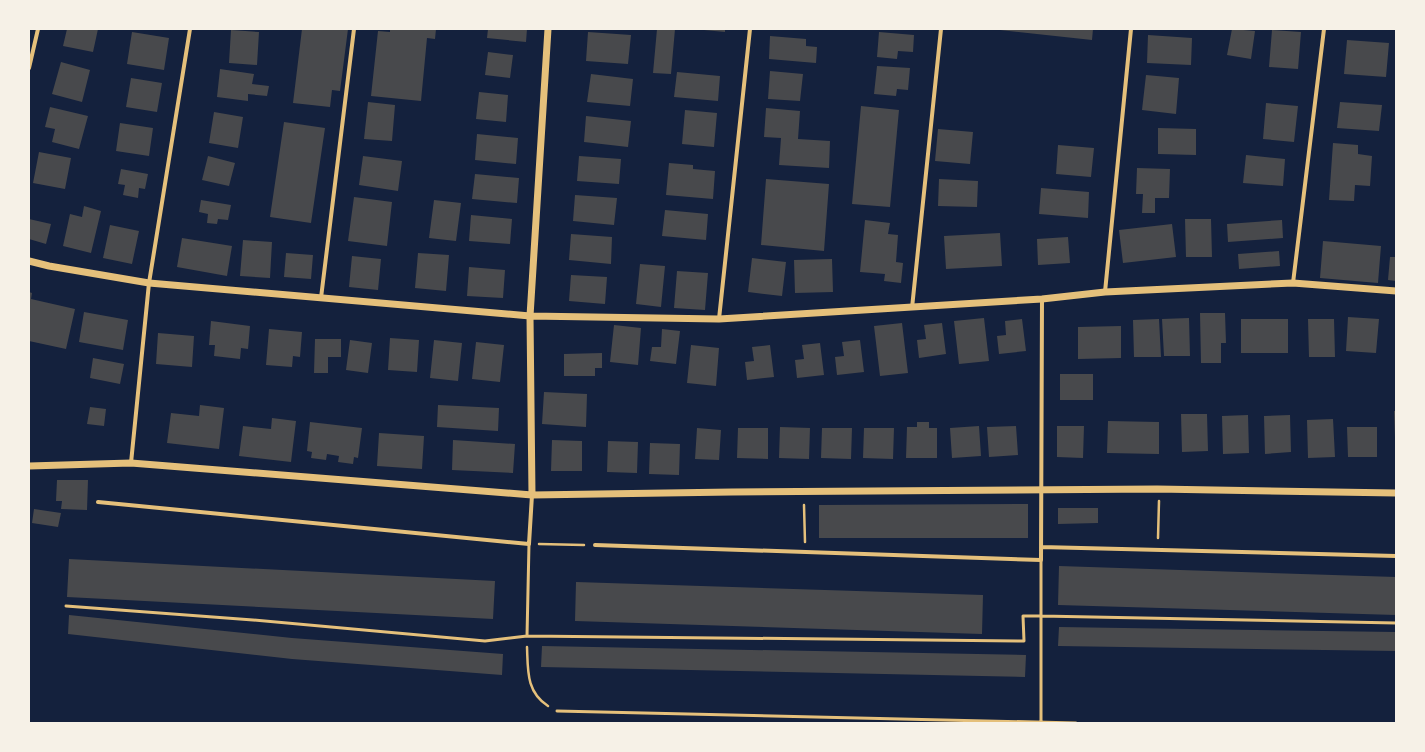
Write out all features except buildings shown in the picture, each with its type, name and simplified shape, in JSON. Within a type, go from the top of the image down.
[{"type":"street","points":[[29,68],[38,29]]},
{"type":"street","points":[[131,463],[148,283],[190,29]]},
{"type":"street","points":[[321,298],[354,29]]},
{"type":"street","points":[[98,502],[529,544],[532,495],[530,316],[548,29]]},
{"type":"street","points":[[719,319],[750,29]]},
{"type":"street","points":[[912,308],[941,29]]},
{"type":"street","points":[[1105,292],[1131,29]]},
{"type":"street","points":[[1293,284],[1324,29]]},
{"type":"street","points":[[29,261],[49,266],[148,283],[530,316],[719,319],[1042,299],[1105,292],[1293,284],[1396,291]]},
{"type":"street","points":[[595,545],[1041,560],[1042,299]]},
{"type":"street","points":[[29,466],[131,463],[532,495],[804,491],[1157,489],[1396,493]]},
{"type":"street","points":[[1041,547],[1396,556]]},
{"type":"lane","points":[[527,636],[529,544]]},
{"type":"lane","points":[[1041,560],[1041,722]]},
{"type":"lane","points":[[66,606],[485,640],[527,636],[1024,641],[1023,616],[1396,623]]},
{"type":"lane","points":[[557,712],[1076,723]]},
{"type":"path","points":[[1157,489],[1159,508],[1158,549]]},
{"type":"path","points":[[804,491],[805,552]]},
{"type":"path","points":[[529,544],[595,545]]},
{"type":"path","points":[[527,636],[528,674],[532,690],[541,702],[557,712]]}]
